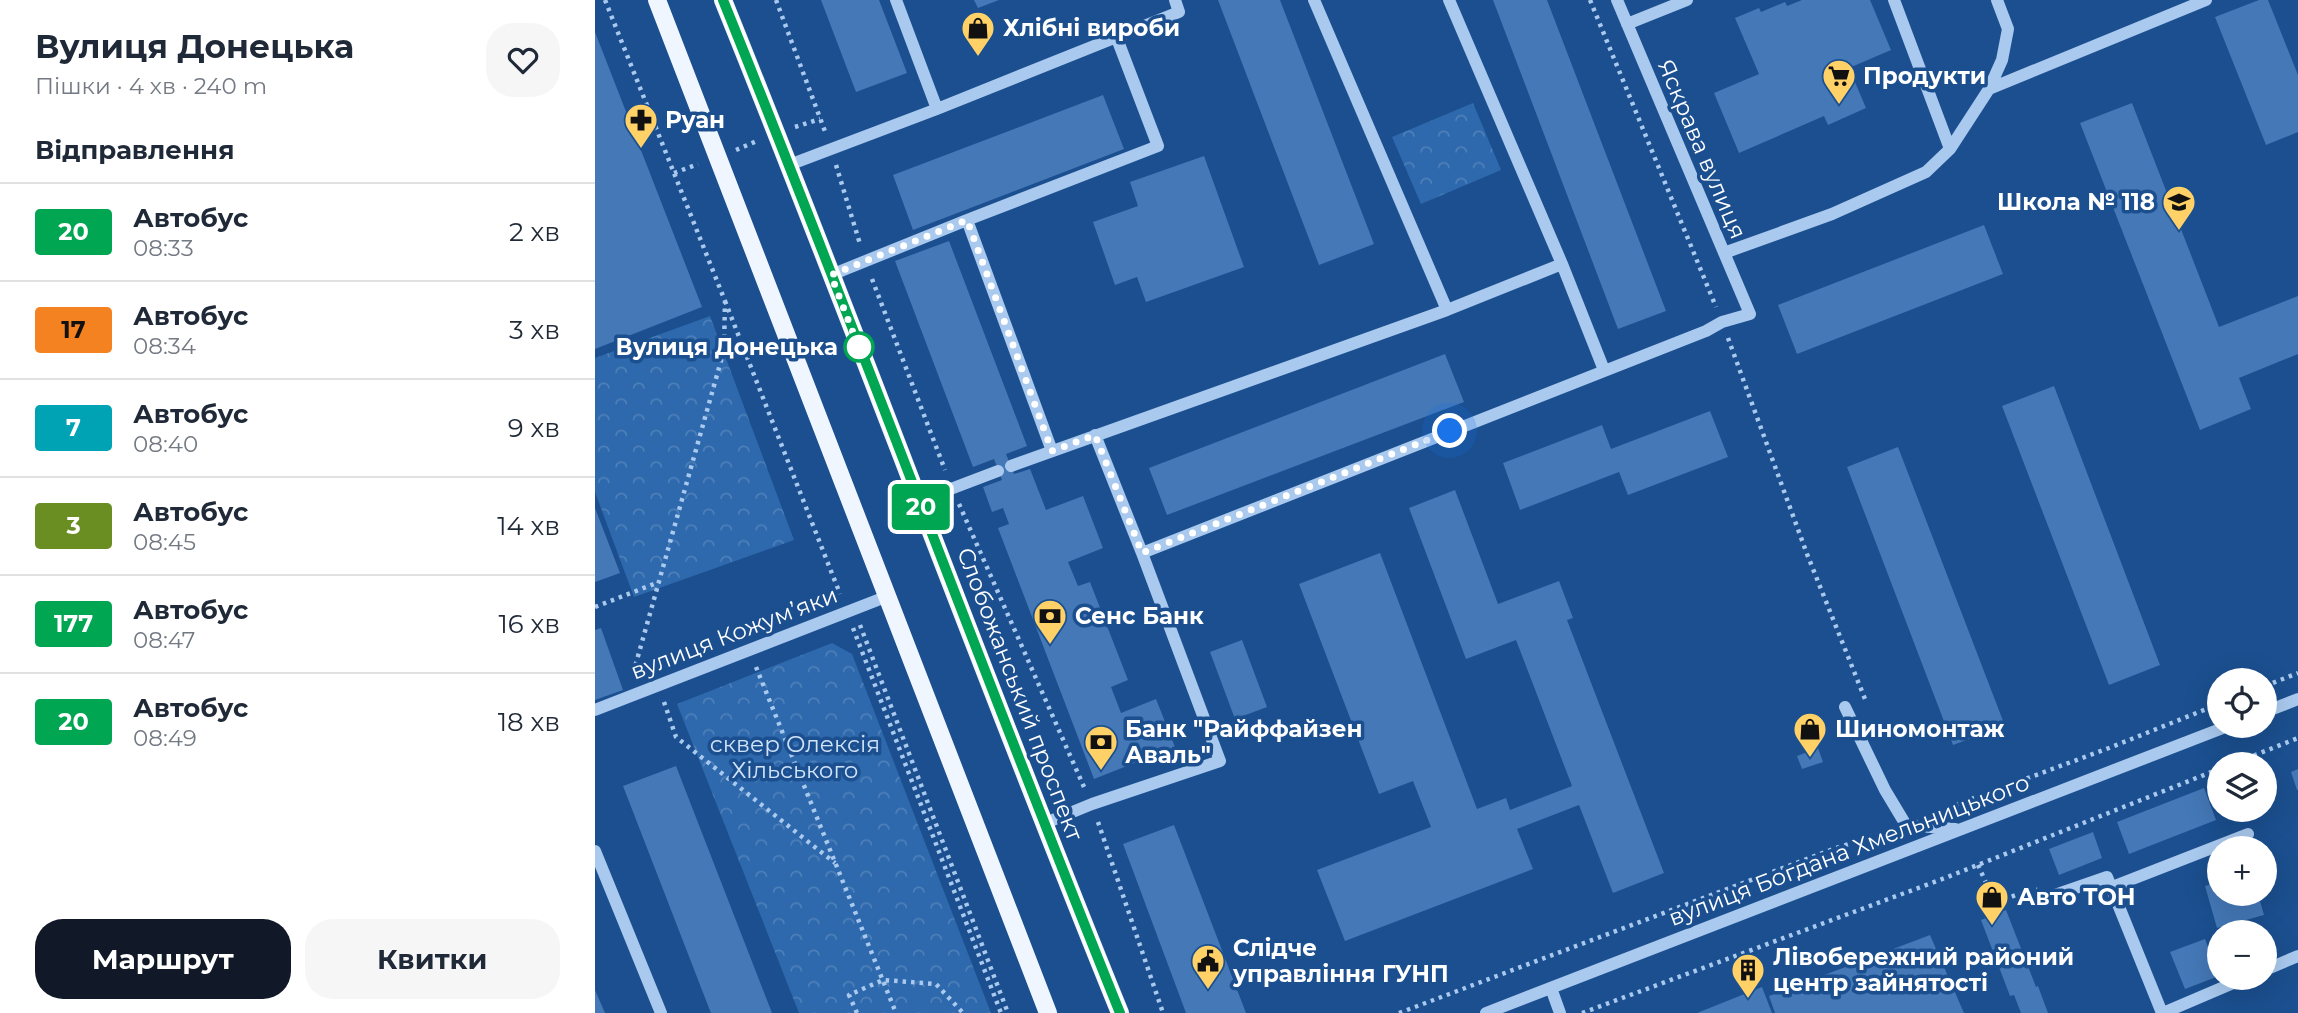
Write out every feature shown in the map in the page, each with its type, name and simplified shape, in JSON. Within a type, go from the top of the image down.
[{"type":"main road","points":[[657,0],[1048,1013]]},
{"type":"main road","name":"Слобожанський проспект","points":[[723,0],[1043,824],[1120,1013]]},
{"type":"street","points":[[896,0],[937,110]]},
{"type":"street","points":[[789,165],[937,110],[1179,12],[1175,0]]},
{"type":"street","points":[[1314,0],[1447,310]]},
{"type":"street","points":[[1450,0],[1604,370]]},
{"type":"street","name":"Яскрава вулиця","points":[[1617,0],[1750,314],[1722,322]]},
{"type":"street","points":[[1627,24],[1687,0]]},
{"type":"street","points":[[1894,0],[1950,149]]},
{"type":"street","points":[[1724,253],[1832,215],[1926,172],[1950,149],[1989,89],[2002,60],[2008,30],[1997,0]]},
{"type":"street","points":[[1989,89],[2206,0]]},
{"type":"street","points":[[831,275],[1158,146],[1116,36]]},
{"type":"street","points":[[967,220],[1052,451]]},
{"type":"street","points":[[1011,466],[1447,310],[1562,264]]},
{"type":"street","points":[[1142,553],[1706,331],[1722,322]]},
{"type":"street","points":[[1043,824],[1092,804],[1220,761],[1095,435]]},
{"type":"street","points":[[919,501],[998,471]]},
{"type":"street","name":"вулиця Кожум’яки","points":[[595,710],[888,596]]},
{"type":"street","points":[[2277,707],[2298,699]]},
{"type":"street","points":[[1845,707],[1885,790],[1906,825],[1959,830]]},
{"type":"street","name":"вулиця Богдана Хмельницького","points":[[1486,1013],[2207,734]]},
{"type":"street","points":[[2112,887],[2248,834]]},
{"type":"street","points":[[595,851],[661,1013]]},
{"type":"street","points":[[2055,895],[2107,877],[2162,1013],[2217,990]]},
{"type":"street","points":[[2277,965],[2298,956]]},
{"type":"street","points":[[1551,988],[1560,1013]]},
{"type":"path","points":[[605,0],[851,610],[1008,1013]]},
{"type":"path","points":[[776,0],[831,149],[866,261],[952,488],[1092,804],[1163,1013]]},
{"type":"path","points":[[1590,0],[1722,322],[1807,554],[1868,707]]},
{"type":"path","points":[[674,173],[820,118]]},
{"type":"path","points":[[627,697],[724,350],[725,301]]},
{"type":"path","points":[[595,607],[659,582]]},
{"type":"path","points":[[851,610],[1001,1013]]},
{"type":"path","points":[[749,650],[896,1013]]},
{"type":"path","points":[[2277,681],[2298,673]]},
{"type":"path","points":[[658,685],[676,737],[836,863]]},
{"type":"path","points":[[1399,1013],[1836,848],[1906,825],[2207,709]]},
{"type":"path","points":[[2263,752],[2298,738]]},
{"type":"path","points":[[1582,1013],[1978,865],[2207,774]]},
{"type":"path","points":[[1978,865],[1995,903],[2032,889]]},
{"type":"path","points":[[857,1013],[849,995],[883,980],[936,984],[963,1013]]},
{"type":"green space","points":[[1473,103],[1501,170],[1421,204],[1392,137]]},
{"type":"green space","points":[[710,316],[794,540],[634,597],[595,492],[595,358]]},
{"type":"green space","name":"сквер Олексія Хільського","points":[[832,643],[852,654],[991,1013],[799,1013],[677,704]]},
{"type":"building","points":[[821,0],[879,0],[907,73],[856,92]]},
{"type":"building","points":[[974,0],[999,0],[978,8]]},
{"type":"building","points":[[1218,0],[1280,0],[1374,244],[1319,265]]},
{"type":"building","points":[[1493,0],[1547,0],[1666,311],[1618,329]]},
{"type":"building","points":[[1802,0],[1870,0],[1891,50],[1849,68],[1866,108],[1828,125],[1824,116],[1739,153],[1714,93],[1759,74],[1735,18],[1759,8],[1761,12],[1785,2],[1787,6]]},
{"type":"building","points":[[2259,0],[2268,0],[2298,75],[2298,132],[2266,145],[2215,17]]},
{"type":"building","points":[[595,32],[702,307],[595,349]]},
{"type":"building","points":[[1103,95],[1124,149],[913,230],[893,175]]},
{"type":"building","points":[[2132,103],[2219,327],[2298,296],[2298,354],[2239,378],[2251,409],[2200,430],[2080,123]]},
{"type":"building","points":[[1204,156],[1244,267],[1146,302],[1137,277],[1115,285],[1093,222],[1138,206],[1130,182]]},
{"type":"building","points":[[1984,225],[2003,274],[1797,354],[1778,305]]},
{"type":"building","points":[[949,241],[1027,446],[1006,454],[1014,474],[1030,469],[1046,510],[1083,496],[1103,548],[1068,562],[1078,586],[1090,582],[1128,680],[1111,687],[1121,713],[1156,699],[1175,747],[1094,779],[998,528],[1009,524],[1003,508],[992,512],[983,487],[1002,480],[994,459],[973,467],[895,261]]},
{"type":"building","points":[[1445,354],[1464,402],[1167,515],[1149,468]]},
{"type":"building","points":[[2054,386],[2160,665],[2109,685],[2002,406]]},
{"type":"building","points":[[1710,411],[1728,457],[1628,495],[1619,472],[1520,510],[1503,463],[1602,425],[1611,449]]},
{"type":"building","points":[[1898,447],[2005,726],[1953,745],[1847,467]]},
{"type":"building","points":[[1455,490],[1498,604],[1559,581],[1573,618],[1567,620],[1664,873],[1613,893],[1579,805],[1517,829],[1533,869],[1345,941],[1317,870],[1431,827],[1413,781],[1379,794],[1299,584],[1380,553],[1477,809],[1506,798],[1510,810],[1572,786],[1516,640],[1466,659],[1409,508]]},
{"type":"building","points":[[595,508],[620,573],[595,582]]},
{"type":"building","points":[[601,628],[623,690],[595,700],[595,630]]},
{"type":"building","points":[[1242,640],[1267,707],[1235,719],[1210,652]]},
{"type":"building","name":"Шиномонтаж","points":[[1818,748],[1823,762],[1802,769],[1797,756]]},
{"type":"building","points":[[676,766],[772,1013],[711,1013],[707,1003],[623,786]]},
{"type":"building","points":[[2298,769],[2298,790],[2297,790],[2291,772]]},
{"type":"building","points":[[2204,788],[2207,796],[2207,822],[2211,822],[2129,854],[2117,822]]},
{"type":"building","points":[[1174,825],[1246,1013],[1186,1013],[1123,844]]},
{"type":"building","points":[[2093,832],[2102,858],[2059,875],[2049,849]]},
{"type":"building","points":[[2211,906],[2261,906],[2264,915],[2246,920],[2215,920]]},
{"type":"building","points":[[2006,910],[2048,1013],[2021,1013],[2014,995],[2010,996],[1981,920]]},
{"type":"building","points":[[1930,935],[1964,1013],[1775,1013],[1769,996]]},
{"type":"building","points":[[2205,939],[2207,981],[2185,989],[2170,952]]},
{"type":"building","name":"Лівобережний районий центр зайнятості","points":[[1762,987],[1772,1013],[1697,1013]]},
{"type":"building","points":[[595,990],[605,1013],[595,1013]]},
{"type":"bus line","name":"20","points":[[723,0],[1043,824],[1120,1013]]},
{"type":"place","name":"Хлібні вироби","points":[[978,58]]},
{"type":"place","name":"Продукти","points":[[1839,106]]},
{"type":"place","name":"Руан","points":[[641,150]]},
{"type":"place","name":"Школа № 118","points":[[2179,232]]},
{"type":"place","name":"Вулиця Донецька","points":[[859,347]]},
{"type":"place","name":"Сенс Банк","points":[[1050,646]]},
{"type":"place","name":"Шиномонтаж","points":[[1810,759]]},
{"type":"place","name":"Банк \"Райффайзен Аваль\"","points":[[1101,772]]},
{"type":"place","name":"Авто ТОН","points":[[1992,927]]},
{"type":"place","name":"Слідче управління ГУНП","points":[[1208,991]]},
{"type":"place","name":"Лівобережний районий центр зайнятості","points":[[1748,1000]]},
{"type":"route","points":[[859,347],[860,351],[831,275],[967,220],[1052,451],[1095,435],[1142,553],[1450,431]]}]
